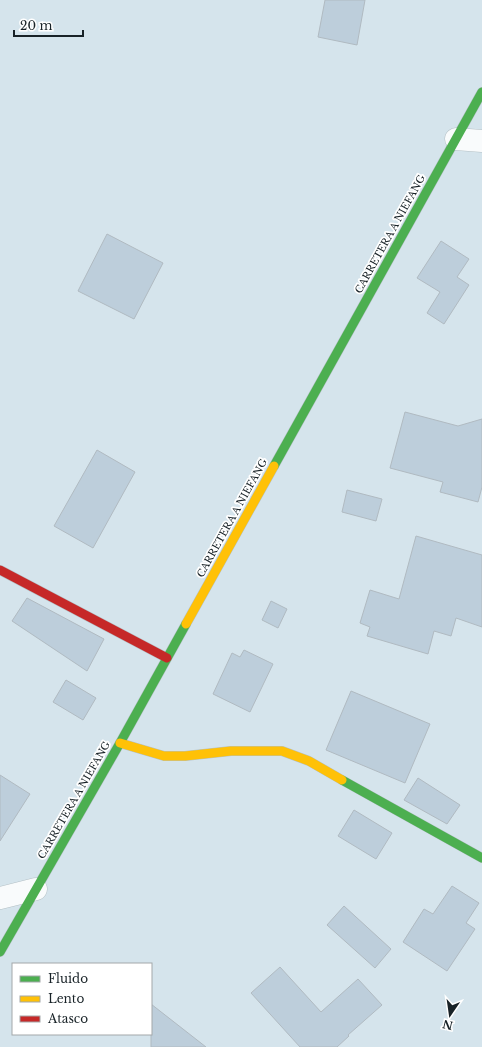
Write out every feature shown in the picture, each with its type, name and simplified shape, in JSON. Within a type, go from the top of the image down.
[{"type":"main road","name":"CARRETERA A NIEFANG","points":[[0,952],[120,743],[482,92]]},
{"type":"main road","points":[[0,570],[167,658]]},
{"type":"main road","points":[[120,743],[164,756],[185,756],[231,751],[282,751],[309,761],[482,858]]},
{"type":"street","points":[[456,138],[482,141]]},
{"type":"street","points":[[0,898],[36,889]]},
{"type":"building","points":[[325,0],[365,0],[357,45],[318,37]]},
{"type":"building","points":[[107,234],[163,263],[134,319],[78,291]]},
{"type":"building","points":[[441,241],[469,259],[457,277],[469,285],[444,324],[427,313],[440,292],[417,278]]},
{"type":"building","points":[[405,412],[458,426],[482,419],[482,487],[478,502],[440,492],[443,482],[390,468]]},
{"type":"building","points":[[97,450],[135,472],[93,548],[54,526]]},
{"type":"building","points":[[347,490],[382,499],[376,521],[342,512]]},
{"type":"building","points":[[416,536],[482,555],[482,627],[456,618],[451,636],[434,631],[428,654],[367,636],[370,627],[360,623],[370,590],[399,599]]},
{"type":"building","points":[[27,598],[104,639],[87,671],[12,621]]},
{"type":"building","points":[[271,601],[287,609],[278,628],[262,620]]},
{"type":"building","points":[[244,650],[273,664],[250,712],[213,694],[232,653],[240,657]]},
{"type":"building","points":[[66,680],[96,698],[83,720],[53,702]]},
{"type":"building","points":[[351,691],[430,724],[405,783],[326,750]]},
{"type":"building","points":[[0,775],[30,794],[0,841]]},
{"type":"building","points":[[418,778],[460,805],[447,824],[404,800]]},
{"type":"building","points":[[354,810],[392,833],[376,859],[338,836]]},
{"type":"building","points":[[452,886],[479,903],[466,923],[475,929],[447,971],[403,942],[424,909],[433,914]]},
{"type":"building","points":[[344,906],[391,949],[375,968],[327,925]]},
{"type":"building","points":[[280,967],[321,1012],[358,979],[382,1005],[348,1035],[349,1036],[337,1047],[300,1047],[251,993]]},
{"type":"building","points":[[152,1005],[206,1047],[151,1047]]},
{"type":"traffic: fast","points":[[274,466],[482,92]]},
{"type":"traffic: fast","points":[[0,952],[120,743],[186,624]]},
{"type":"traffic: fast","points":[[342,780],[482,858]]},
{"type":"traffic: slow","points":[[186,624],[274,466]]},
{"type":"traffic: slow","points":[[120,743],[164,756],[185,756],[231,751],[282,751],[309,761],[342,780]]},
{"type":"traffic: jam","points":[[0,570],[167,658]]}]
